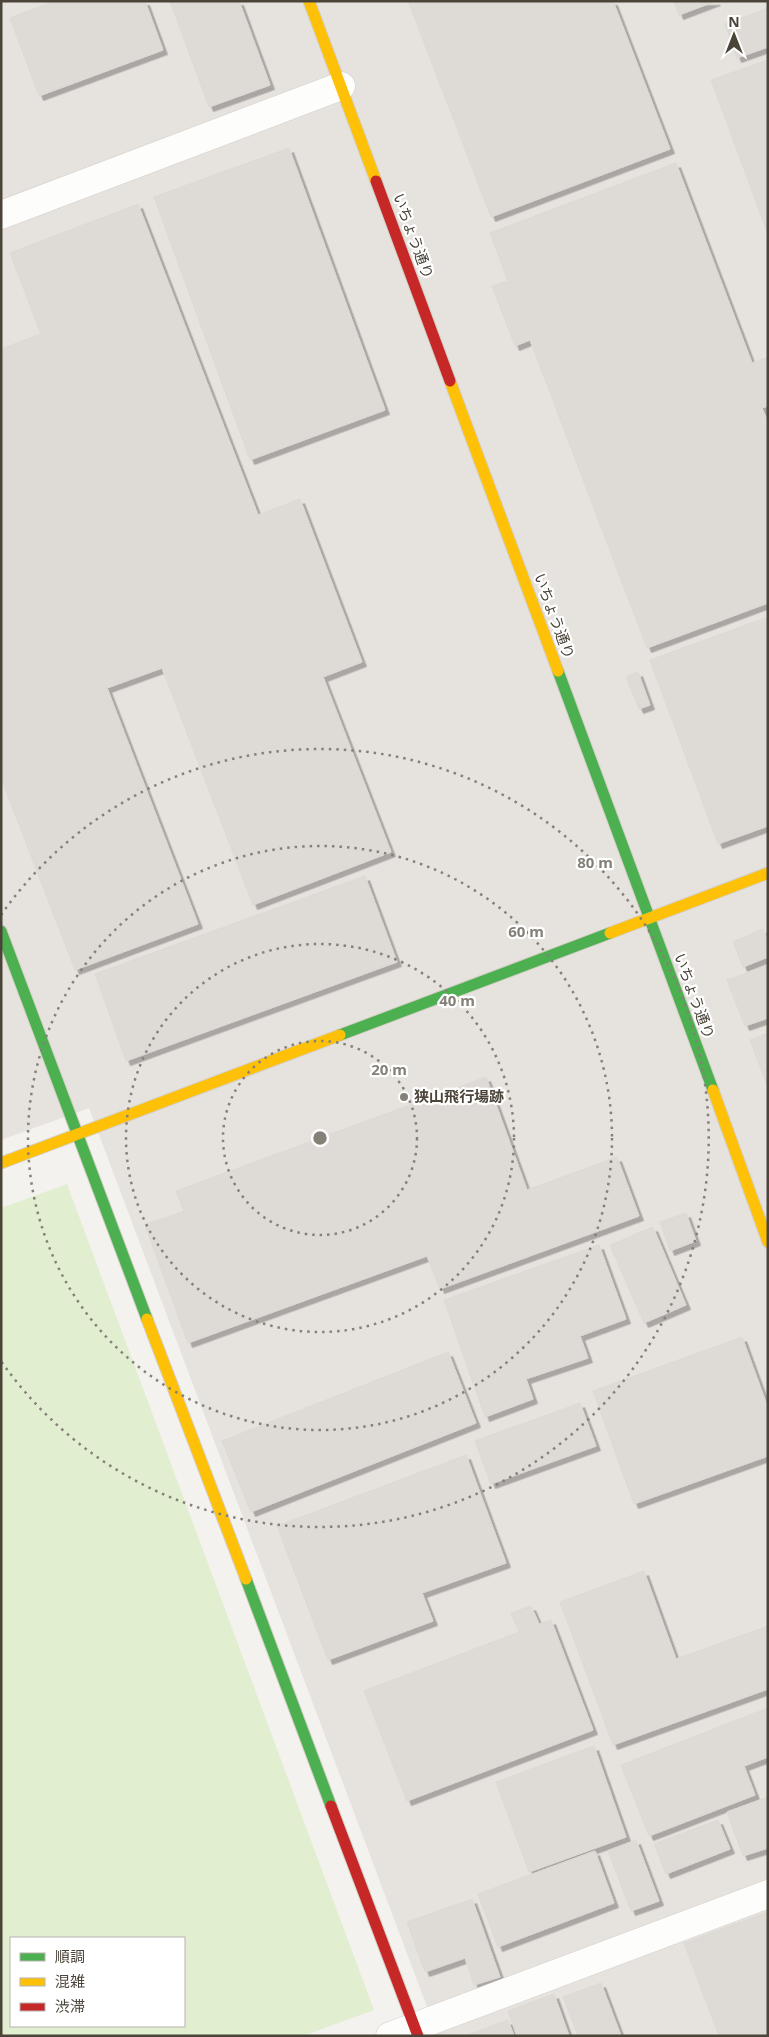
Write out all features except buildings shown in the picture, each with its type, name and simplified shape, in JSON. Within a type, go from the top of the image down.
[{"type":"street","name":"いちょう通り","points":[[309,1],[650,918],[768,1242]]},
{"type":"street","points":[[1,215],[341,86]]},
{"type":"street","points":[[1,1163],[768,874]]},
{"type":"street","points":[[1,931],[78,1134],[407,2033],[768,1894]]},
{"type":"shaded area","points":[[1,1],[768,1],[768,2036],[438,2036],[89,1108],[1,1140]]},
{"type":"green space","points":[[67,1184],[374,2010],[303,2036],[1,2036],[1,1208]]},
{"type":"traffic: fast","points":[[558,671],[713,1090]]},
{"type":"traffic: fast","points":[[1,931],[147,1319]]},
{"type":"traffic: fast","points":[[340,1035],[610,933]]},
{"type":"traffic: fast","points":[[246,1579],[331,1806]]},
{"type":"traffic: slow","points":[[309,1],[376,181]]},
{"type":"traffic: slow","points":[[450,381],[558,671]]},
{"type":"traffic: slow","points":[[610,933],[768,873]]},
{"type":"traffic: slow","points":[[1,1163],[340,1035]]},
{"type":"traffic: slow","points":[[713,1090],[768,1242]]},
{"type":"traffic: slow","points":[[147,1319],[246,1579]]},
{"type":"traffic: jam","points":[[376,181],[450,381]]},
{"type":"traffic: jam","points":[[331,1806],[418,2036]]},
{"type":"place","name":"狭山飛行場跡","points":[[404,1097]]}]
